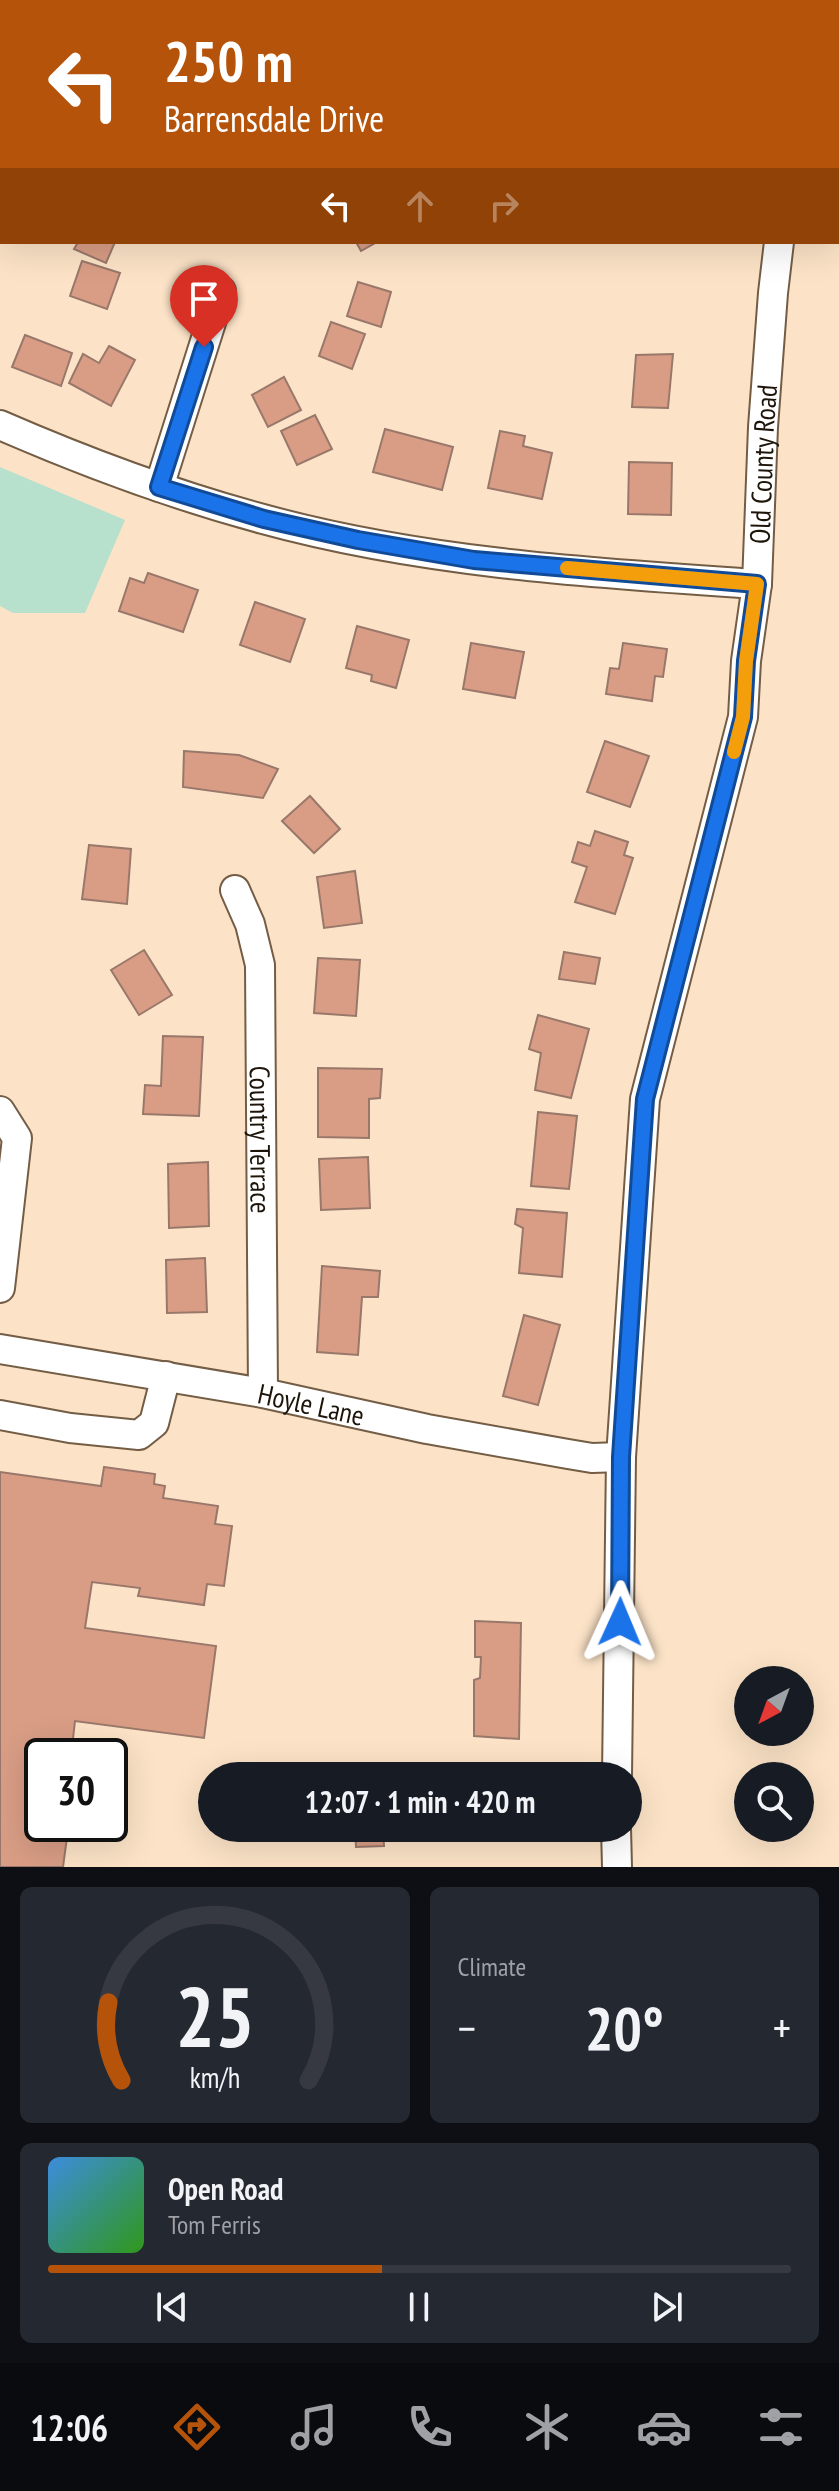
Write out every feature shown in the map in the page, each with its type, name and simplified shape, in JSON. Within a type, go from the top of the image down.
[{"type":"street","name":"Old County Road","points":[[617,1762],[621,1457],[645,1099],[743,717],[746,661],[757,584],[763,427],[779,244]]},
{"type":"street","points":[[159,487],[221,291]]},
{"type":"street","points":[[0,425],[159,487],[264,519],[358,540],[474,560],[757,584]]},
{"type":"street","name":"Country Terrace","points":[[235,890],[250,924],[260,965],[263,1393]]},
{"type":"street","points":[[0,1111],[17,1138],[0,1288]]},
{"type":"street","name":"Hoyle Lane","points":[[0,1349],[263,1393],[427,1429],[592,1458],[621,1457]]},
{"type":"street","points":[[0,1415],[70,1428],[139,1435],[154,1423],[166,1376]]},
{"type":"street","points":[[616,1842],[617,1867]]},
{"type":"green space","points":[[0,467],[125,520],[85,613],[13,613],[0,606]]},
{"type":"building","points":[[77,244],[114,244],[106,263],[74,249]]},
{"type":"building","points":[[357,244],[373,244],[361,251]]},
{"type":"building","points":[[82,261],[120,273],[107,309],[70,296]]},
{"type":"building","points":[[358,282],[391,292],[381,327],[347,316]]},
{"type":"building","points":[[331,322],[365,334],[352,369],[319,356]]},
{"type":"building","points":[[25,335],[72,353],[61,386],[12,367]]},
{"type":"building","points":[[109,346],[135,360],[111,406],[69,383],[83,354],[99,363]]},
{"type":"building","points":[[673,354],[668,408],[632,407],[636,355]]},
{"type":"building","points":[[284,377],[301,410],[268,427],[252,395]]},
{"type":"building","points":[[315,415],[332,449],[297,465],[281,431]]},
{"type":"building","points":[[385,429],[453,447],[442,490],[373,472]]},
{"type":"building","points":[[500,431],[525,436],[523,446],[552,453],[542,499],[488,488]]},
{"type":"building","points":[[629,462],[672,463],[671,515],[628,514]]},
{"type":"building","points":[[148,573],[198,590],[183,632],[119,611],[130,578],[144,583]]},
{"type":"building","points":[[255,602],[305,619],[290,662],[240,645]]},
{"type":"building","points":[[357,626],[409,640],[396,688],[371,681],[372,675],[346,668]]},
{"type":"building","points":[[471,643],[524,652],[515,698],[463,689]]},
{"type":"building","points":[[623,643],[667,649],[663,677],[655,676],[652,701],[606,694],[610,668],[619,669]]},
{"type":"building","points":[[605,741],[649,756],[630,807],[587,792]]},
{"type":"building","points":[[184,751],[239,755],[278,769],[263,798],[183,787]]},
{"type":"building","points":[[310,796],[340,829],[314,853],[282,821]]},
{"type":"building","points":[[595,831],[628,842],[624,855],[633,858],[615,914],[575,902],[587,867],[572,862],[578,842],[590,846]]},
{"type":"building","points":[[89,845],[131,849],[127,904],[82,899]]},
{"type":"building","points":[[355,871],[362,923],[324,928],[317,877]]},
{"type":"building","points":[[144,950],[172,995],[139,1015],[111,970]]},
{"type":"building","points":[[564,952],[600,958],[595,984],[559,979]]},
{"type":"building","points":[[318,958],[360,960],[356,1016],[314,1013]]},
{"type":"building","points":[[538,1015],[589,1029],[571,1098],[535,1090],[541,1053],[529,1049]]},
{"type":"building","points":[[163,1036],[203,1037],[199,1116],[143,1114],[145,1085],[161,1086]]},
{"type":"building","points":[[318,1068],[382,1069],[380,1098],[369,1099],[369,1138],[318,1137]]},
{"type":"building","points":[[538,1112],[577,1116],[569,1189],[531,1186]]},
{"type":"building","points":[[368,1157],[370,1208],[321,1210],[319,1159]]},
{"type":"building","points":[[208,1162],[209,1226],[169,1228],[168,1164]]},
{"type":"building","points":[[517,1209],[567,1213],[562,1277],[519,1273],[523,1228],[515,1224]]},
{"type":"building","points":[[205,1258],[207,1312],[167,1313],[166,1260]]},
{"type":"building","points":[[322,1266],[380,1271],[378,1297],[362,1297],[358,1355],[317,1352]]},
{"type":"building","points":[[524,1315],[560,1325],[538,1405],[503,1396]]},
{"type":"building","points":[[104,1467],[155,1474],[154,1484],[165,1486],[163,1498],[218,1506],[215,1524],[232,1526],[224,1586],[207,1584],[204,1605],[138,1596],[140,1588],[92,1582],[85,1628],[216,1646],[204,1738],[75,1721],[73,1738],[24,1738],[24,1842],[66,1842],[63,1867],[0,1867],[0,1472],[101,1486]]},
{"type":"building","points":[[475,1621],[521,1623],[519,1739],[474,1736],[474,1680],[480,1678],[481,1657],[475,1657]]},
{"type":"building","points":[[356,1842],[384,1842],[384,1846],[356,1847]]},
{"type":"slow traffic","points":[[567,568],[757,584],[746,661],[743,717],[734,752]]},
{"type":"route","points":[[204,347],[159,487],[264,519],[358,540],[474,560],[757,584],[746,661],[743,717],[645,1099],[621,1457],[620,1622]]}]
